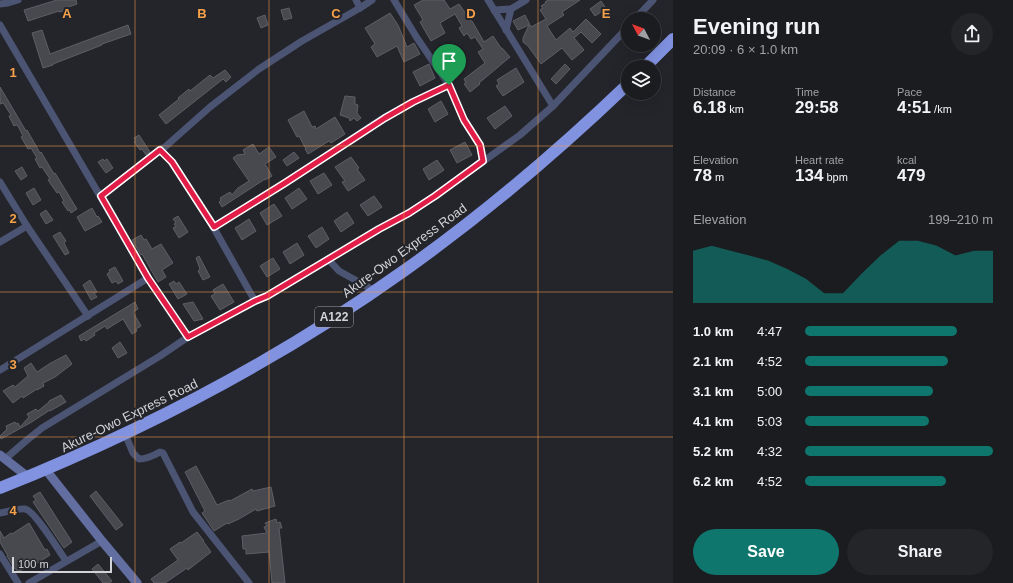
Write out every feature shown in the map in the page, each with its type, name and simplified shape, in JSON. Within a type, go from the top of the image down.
[{"type":"highway","points":[[653,60],[671,45]]},
{"type":"highway","name":"Akure-Owo Express Road","points":[[0,488],[46,470],[126,434],[174,410],[240,374],[317,329],[375,291],[442,243],[553,153],[621,91]]},
{"type":"main road","points":[[3,457],[28,477]]},
{"type":"main road","points":[[46,470],[137,583]]},
{"type":"street","points":[[0,4],[18,0]]},
{"type":"street","points":[[356,0],[360,8]]},
{"type":"street","points":[[101,196],[165,147],[210,107],[259,69],[302,41],[372,0]]},
{"type":"street","points":[[394,0],[421,44],[449,85],[464,120],[480,145],[483,161]]},
{"type":"street","points":[[488,0],[553,106]]},
{"type":"street","points":[[494,10],[511,9],[526,0]]},
{"type":"street","points":[[642,12],[653,0]]},
{"type":"street","points":[[506,30],[511,9]]},
{"type":"street","points":[[0,25],[148,278],[188,337]]},
{"type":"street","points":[[3,457],[42,428],[154,360],[188,337],[267,296],[379,229],[409,213],[435,196],[520,135],[553,106],[621,34]]},
{"type":"street","points":[[214,227],[385,118],[413,102],[449,85]]},
{"type":"street","points":[[160,150],[172,162],[214,227],[255,301]]},
{"type":"street","points":[[0,182],[27,226],[88,316]]},
{"type":"street","points":[[0,242],[27,226]]},
{"type":"street","points":[[328,259],[339,271],[375,291]]},
{"type":"street","points":[[0,370],[148,278]]},
{"type":"street","points":[[126,434],[133,453],[139,459],[153,456],[162,452],[193,512],[249,583]]},
{"type":"street","points":[[0,513],[26,509],[38,520],[66,561]]},
{"type":"street","points":[[29,583],[102,541]]},
{"type":"street","points":[[0,554],[16,581],[7,583]]},
{"type":"building","points":[[57,0],[76,0],[77,4],[66,8],[67,10],[59,11],[28,21],[24,10]]},
{"type":"building","points":[[423,0],[444,0],[450,9],[459,4],[472,21],[484,42],[493,36],[501,48],[510,57],[470,92],[464,84],[466,83],[464,79],[485,63],[478,52],[483,49],[475,37],[471,39],[467,33],[464,36],[459,28],[462,26],[455,14],[440,23],[445,33],[431,41],[420,22],[423,20],[414,5]]},
{"type":"building","points":[[548,0],[580,0],[562,12],[564,15],[547,26],[556,40],[570,28],[573,32],[586,19],[601,34],[592,43],[581,32],[574,38],[584,50],[572,60],[562,48],[541,64],[528,46],[523,42],[523,38],[529,25],[518,30],[513,21],[525,15],[531,27],[546,19],[540,10],[543,8],[541,6]]},
{"type":"building","points":[[601,1],[605,7],[595,16],[590,9]]},
{"type":"building","points":[[289,8],[292,18],[284,20],[281,10]]},
{"type":"building","points":[[390,13],[398,25],[407,47],[414,43],[420,54],[404,62],[397,46],[377,57],[371,47],[375,44],[365,28]]},
{"type":"building","points":[[265,15],[268,25],[261,28],[257,18]]},
{"type":"building","points":[[128,25],[131,34],[43,68],[32,33],[42,30],[50,54]]},
{"type":"building","points":[[429,64],[435,78],[420,86],[413,72]]},
{"type":"building","points":[[565,64],[570,69],[556,84],[551,79]]},
{"type":"building","points":[[516,68],[524,82],[503,96],[496,86],[499,84],[497,80]]},
{"type":"building","points":[[225,70],[231,77],[226,82],[223,79],[166,124],[159,115],[189,89],[190,91],[210,75],[213,78]]},
{"type":"building","points":[[0,87],[26,131],[27,130],[40,153],[41,152],[54,174],[55,173],[77,209],[71,213],[62,202],[64,201],[59,192],[57,193],[48,180],[50,179],[42,167],[40,168],[35,159],[37,158],[31,148],[28,149],[21,137],[23,136],[18,126],[14,126],[9,116],[11,115],[4,104],[0,104]]},
{"type":"building","points":[[345,96],[355,97],[355,104],[358,105],[357,113],[361,118],[357,121],[354,118],[350,121],[349,118],[340,115]]},
{"type":"building","points":[[441,101],[448,114],[435,122],[428,109]]},
{"type":"building","points":[[505,106],[512,116],[495,129],[487,118]]},
{"type":"building","points":[[304,111],[312,127],[315,126],[316,129],[335,117],[345,134],[331,143],[329,141],[308,154],[299,136],[297,137],[288,120]]},
{"type":"building","points":[[139,135],[150,152],[146,155],[134,142],[136,141],[134,138]]},
{"type":"building","points":[[465,142],[472,155],[457,163],[450,150]]},
{"type":"building","points":[[253,144],[259,154],[269,147],[276,157],[265,164],[272,176],[222,207],[219,202],[221,200],[220,198],[230,192],[232,195],[238,188],[249,181],[233,158],[237,155],[245,154],[243,150]]},
{"type":"building","points":[[294,152],[299,158],[287,166],[283,160]]},
{"type":"building","points":[[351,157],[365,180],[348,191],[342,182],[345,181],[335,167]]},
{"type":"building","points":[[103,159],[104,161],[107,159],[113,168],[106,173],[98,162]]},
{"type":"building","points":[[437,160],[444,170],[429,180],[423,169]]},
{"type":"building","points":[[22,167],[27,176],[21,180],[15,171]]},
{"type":"building","points":[[324,173],[332,185],[318,194],[310,181]]},
{"type":"building","points":[[34,188],[41,200],[33,205],[26,193]]},
{"type":"building","points":[[299,188],[307,199],[292,209],[285,198]]},
{"type":"building","points":[[374,196],[382,207],[368,216],[360,205]]},
{"type":"building","points":[[274,204],[282,216],[267,225],[260,213]]},
{"type":"building","points":[[92,208],[102,222],[85,231],[77,217]]},
{"type":"building","points":[[46,210],[53,220],[46,224],[40,214]]},
{"type":"building","points":[[347,212],[354,223],[341,232],[334,221]]},
{"type":"building","points":[[178,216],[188,232],[179,238],[173,228],[176,227],[174,224],[176,223],[173,219]]},
{"type":"building","points":[[249,219],[256,231],[242,240],[235,228]]},
{"type":"building","points":[[322,227],[329,239],[316,248],[308,236]]},
{"type":"building","points":[[60,232],[66,241],[64,243],[69,253],[65,255],[53,236]]},
{"type":"building","points":[[141,235],[144,240],[146,239],[152,249],[161,244],[173,263],[162,270],[166,277],[158,282],[132,240]]},
{"type":"building","points":[[297,243],[304,255],[290,264],[283,252]]},
{"type":"building","points":[[199,256],[210,277],[203,280],[198,271],[200,269],[196,258]]},
{"type":"building","points":[[273,258],[280,269],[267,277],[260,266]]},
{"type":"building","points":[[115,267],[123,281],[118,284],[116,281],[112,283],[107,274],[110,272],[109,270]]},
{"type":"building","points":[[90,280],[97,292],[94,293],[97,297],[91,300],[83,285]]},
{"type":"building","points":[[174,281],[176,284],[179,282],[187,294],[178,299],[169,284]]},
{"type":"building","points":[[223,284],[234,302],[220,310],[211,296],[215,294],[213,290]]},
{"type":"building","points":[[135,302],[138,309],[133,312],[141,326],[136,329],[137,331],[132,334],[123,319],[107,329],[105,326],[94,333],[95,335],[86,341],[84,339],[81,341],[79,336]]},
{"type":"building","points":[[193,302],[203,319],[194,321],[183,304]]},
{"type":"building","points":[[120,342],[127,353],[118,358],[112,348]]},
{"type":"building","points":[[66,355],[72,364],[55,377],[43,383],[44,386],[23,398],[22,396],[13,403],[3,391],[13,385],[15,387],[28,376],[24,368],[31,363],[37,372]]},
{"type":"building","points":[[61,395],[66,402],[1,439],[0,436],[7,429],[6,426],[15,422],[16,424],[18,423],[20,427],[29,417],[27,414],[36,409],[38,411],[49,401]]},
{"type":"building","points":[[196,466],[217,505],[229,500],[230,501],[252,489],[253,491],[271,487],[275,506],[257,511],[256,509],[214,531],[202,513],[205,511],[185,472]]},
{"type":"building","points":[[96,491],[123,525],[116,530],[90,496]]},
{"type":"building","points":[[40,492],[72,542],[64,548],[33,502],[36,500],[33,496]]},
{"type":"building","points":[[276,519],[277,523],[280,522],[282,528],[279,528],[285,583],[272,583],[269,552],[246,554],[246,549],[243,549],[242,536],[267,533],[264,527],[267,526],[265,523]]},
{"type":"building","points":[[29,523],[45,550],[47,549],[50,555],[36,564],[34,561],[18,572],[7,556],[0,542],[0,531],[4,538]]},
{"type":"building","points":[[197,532],[211,552],[188,570],[187,568],[165,583],[154,583],[151,579],[178,560],[170,549]]},
{"type":"building","points":[[98,564],[112,581],[109,583],[103,583],[92,569]]},
{"type":"route","points":[[449,85],[464,120],[480,145],[483,161],[457,181],[409,213],[379,229],[267,296],[188,337],[148,278],[101,196],[160,150],[172,162],[214,227],[385,118],[413,102],[449,85]]}]
